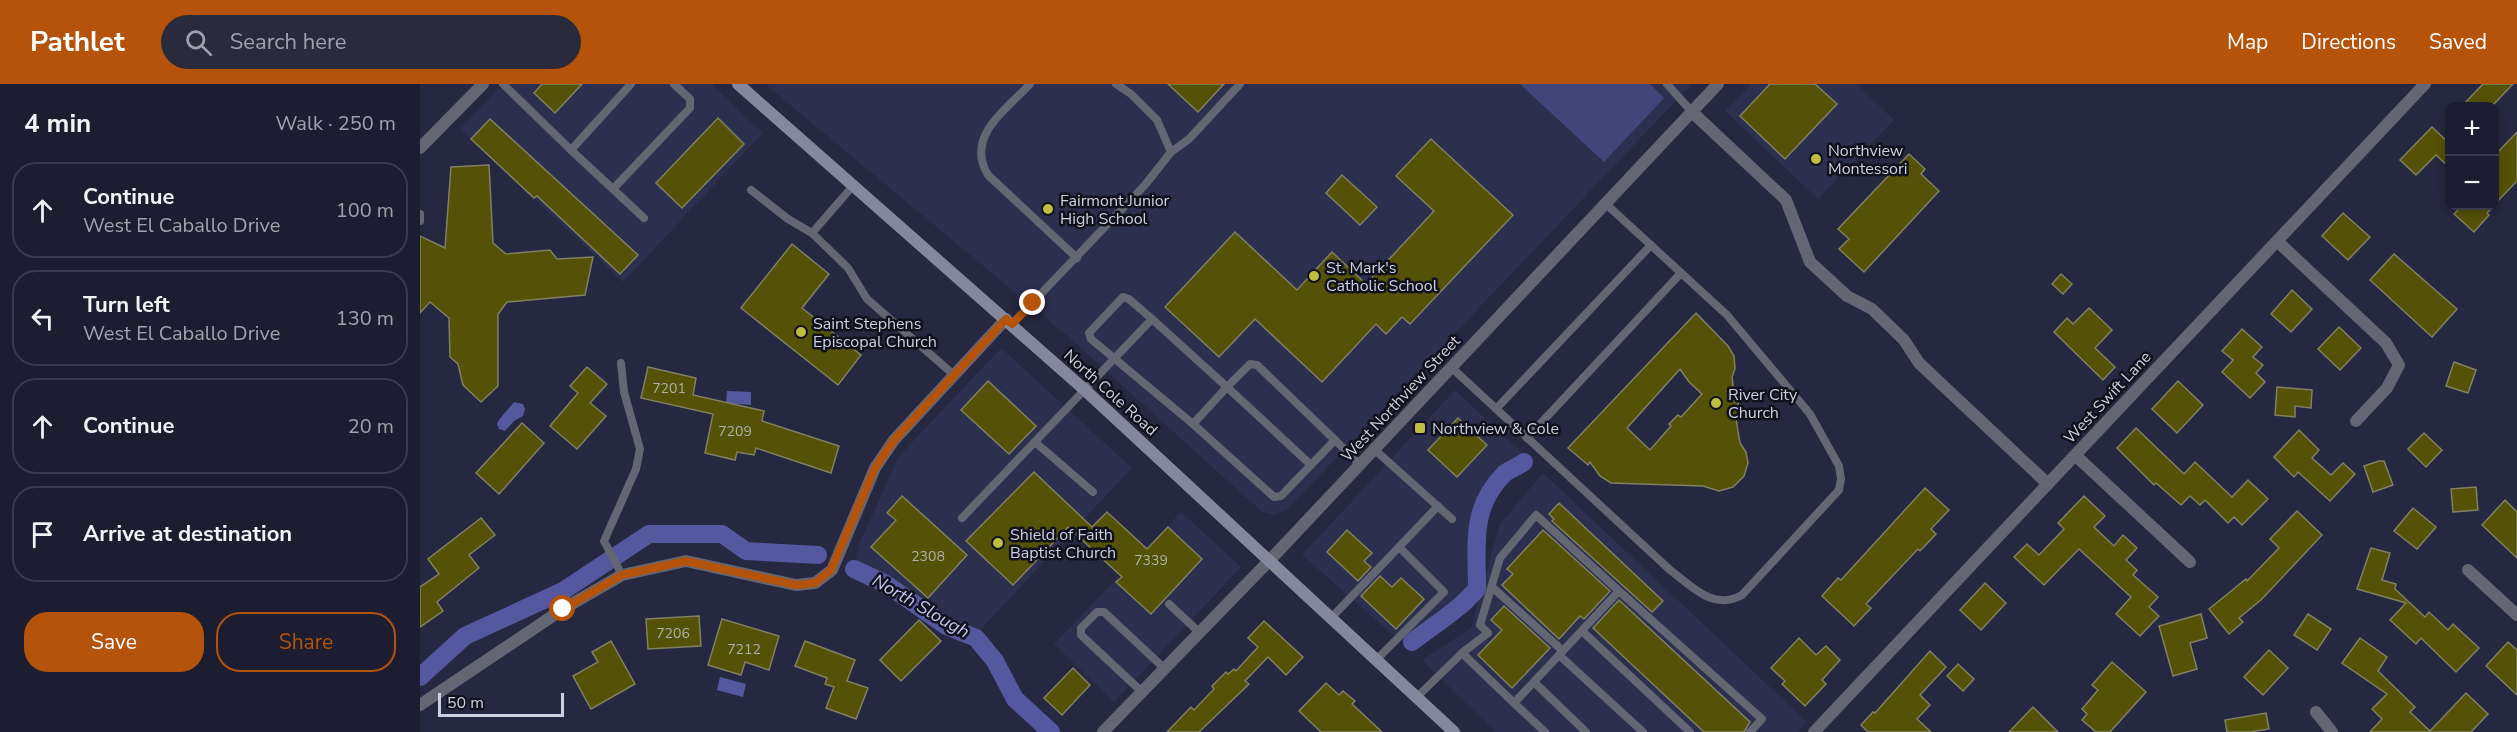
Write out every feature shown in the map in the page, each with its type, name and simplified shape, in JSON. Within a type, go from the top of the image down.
[{"type":"main road","name":"North Cole Road","points":[[738,84],[852,187],[1086,391],[1377,658],[1454,732]]},
{"type":"street","points":[[420,148],[483,84]]},
{"type":"street","name":"West Northview Street","points":[[1103,732],[1270,561],[1718,84]]},
{"type":"street","name":"West Swift Lane","points":[[1814,732],[2425,84]]},
{"type":"street","points":[[1692,112],[1786,200],[1810,262],[1847,296],[1872,309],[1904,340],[1919,363],[2048,484]]},
{"type":"street","points":[[2277,241],[2386,344],[2399,365],[2387,388],[2356,421]]},
{"type":"street","points":[[420,705],[563,609],[622,575],[686,561],[796,585],[815,583],[831,570],[875,468],[894,440],[954,375],[1009,322]]},
{"type":"street","points":[[2074,455],[2190,561]]},
{"type":"street","points":[[2468,570],[2517,615]]},
{"type":"street","points":[[2316,712],[2332,732]]},
{"type":"lane","points":[[503,84],[644,218]]},
{"type":"lane","points":[[571,150],[631,84]]},
{"type":"lane","points":[[613,189],[690,108],[690,99],[674,84]]},
{"type":"lane","points":[[1030,84],[985,133],[980,144],[982,164],[988,175],[1077,258]]},
{"type":"lane","points":[[1116,84],[1131,94],[1157,120],[1171,152]]},
{"type":"lane","points":[[1009,322],[1077,258],[1146,185],[1171,152],[1189,139],[1240,84]]},
{"type":"lane","points":[[1667,84],[1692,112]]},
{"type":"lane","points":[[812,233],[852,187]]},
{"type":"lane","points":[[751,190],[788,219],[812,233],[848,268],[867,299],[954,375]]},
{"type":"lane","points":[[1452,368],[1670,570],[1709,599],[1731,601],[1742,595],[1791,543],[1839,490],[1841,479],[1839,466],[1810,414],[1727,315],[1606,204]]},
{"type":"lane","points":[[420,214],[420,221]]},
{"type":"lane","points":[[1496,409],[1651,245]]},
{"type":"lane","points":[[1527,438],[1681,273]]},
{"type":"lane","points":[[1311,465],[1128,299],[1123,297],[1089,333],[1091,339],[1193,424],[1274,496],[1281,496],[1311,465],[1335,440]]},
{"type":"lane","points":[[962,518],[1086,391],[1152,319]]},
{"type":"lane","points":[[621,363],[624,392],[640,449],[636,469],[604,541],[622,575]]},
{"type":"lane","points":[[1193,424],[1250,364],[1257,364],[1360,465]]},
{"type":"lane","points":[[1035,442],[1094,492]]},
{"type":"lane","points":[[1375,450],[1452,519]]},
{"type":"lane","points":[[1332,617],[1438,506]]},
{"type":"lane","points":[[1418,697],[1462,653],[1488,633],[1480,625],[1500,558],[1536,515],[1762,719],[1750,732]]},
{"type":"lane","points":[[1377,658],[1444,592],[1399,547]]},
{"type":"lane","points":[[1492,587],[1643,732]]},
{"type":"lane","points":[[1514,703],[1618,591]]},
{"type":"lane","points":[[1169,604],[1200,633]]},
{"type":"lane","points":[[1142,692],[1081,635],[1082,628],[1097,612],[1104,612],[1165,669]]},
{"type":"lane","points":[[1582,631],[1690,732]]},
{"type":"lane","points":[[1462,653],[1545,732]]},
{"type":"lane","points":[[1534,682],[1586,732]]},
{"type":"shaded area","points":[[504,84],[711,84],[763,133],[623,282],[460,129]]},
{"type":"shaded area","points":[[765,84],[1692,84],[1286,511],[1273,515],[1261,511],[1065,334]]},
{"type":"shaded area","points":[[1520,84],[1650,84],[1664,98],[1604,162]]},
{"type":"shaded area","name":"Northview Montessori","points":[[1751,84],[1857,84],[1894,120],[1818,199],[1725,111]]},
{"type":"shaded area","points":[[1001,348],[1132,468],[969,642],[943,628],[854,564],[860,542],[899,456]]},
{"type":"shaded area","points":[[1455,390],[1523,454],[1501,467],[1486,489],[1473,524],[1472,594],[1433,617],[1400,641],[1302,555]]},
{"type":"shaded area","points":[[727,391],[751,392],[751,405],[726,403]]},
{"type":"shaded area","points":[[514,402],[523,404],[525,409],[523,416],[514,421],[505,431],[499,429],[498,422]]},
{"type":"shaded area","points":[[1543,473],[1807,722],[1797,732],[1495,732],[1422,660],[1471,628],[1500,524]]},
{"type":"shaded area","points":[[1181,512],[1241,567],[1114,702],[1054,644]]},
{"type":"shaded area","points":[[720,677],[746,684],[743,697],[717,690]]},
{"type":"building","points":[[542,84],[582,84],[555,113],[534,93]]},
{"type":"building","points":[[1168,84],[1224,84],[1198,112]]},
{"type":"building","points":[[1770,84],[1815,84],[1837,104],[1785,159],[1740,116]]},
{"type":"building","points":[[2483,84],[2513,84],[2496,102],[2466,102]]},
{"type":"building","points":[[718,118],[744,144],[682,208],[656,183]]},
{"type":"building","points":[[490,119],[638,255],[620,274],[537,196],[534,198],[471,139]]},
{"type":"building","points":[[2432,127],[2445,139],[2445,163],[2436,155],[2416,175],[2400,160]]},
{"type":"building","points":[[2517,132],[2517,181],[2499,200],[2499,156],[2499,151]]},
{"type":"building","points":[[1431,139],[1513,215],[1410,324],[1402,317],[1386,334],[1376,324],[1322,382],[1255,319],[1219,357],[1165,307],[1235,232],[1297,290],[1332,252],[1366,284],[1434,211],[1396,176]]},
{"type":"building","points":[[1909,154],[1925,169],[1921,174],[1939,191],[1864,272],[1839,249],[1849,239],[1838,229]]},
{"type":"building","points":[[489,165],[493,243],[506,254],[550,250],[557,259],[593,257],[585,295],[507,302],[498,314],[498,386],[481,402],[463,385],[458,364],[450,357],[449,318],[430,302],[420,313],[420,236],[445,248],[451,167]]},
{"type":"building","points":[[1342,175],[1377,207],[1360,225],[1326,193]]},
{"type":"building","points":[[2458,210],[2490,210],[2487,213],[2489,215],[2474,232],[2454,214]]},
{"type":"building","points":[[2343,213],[2370,237],[2348,260],[2322,236]]},
{"type":"building","name":"Saint Stephens Episcopal Church","points":[[792,244],[829,274],[802,308],[861,355],[838,385],[741,308]]},
{"type":"building","points":[[2394,254],[2457,309],[2432,337],[2370,280]]},
{"type":"building","points":[[2061,274],[2072,284],[2063,294],[2052,284]]},
{"type":"building","points":[[2292,290],[2312,309],[2291,332],[2271,314]]},
{"type":"building","points":[[2089,308],[2112,330],[2095,348],[2115,367],[2103,380],[2054,332],[2067,318],[2073,324]]},
{"type":"building","name":"River City Church","points":[[1696,313],[1728,346],[1734,356],[1735,369],[1732,377],[1740,419],[1736,419],[1740,443],[1746,452],[1748,463],[1744,476],[1733,487],[1719,491],[1703,486],[1611,483],[1600,476],[1590,462],[1588,465],[1568,448]],"holes":[[[1680,369],[1689,382],[1702,394],[1681,417],[1678,415],[1669,424],[1671,426],[1650,450],[1627,428]]]},
{"type":"building","points":[[2339,327],[2361,348],[2340,370],[2318,349]]},
{"type":"building","points":[[2242,329],[2262,347],[2253,357],[2263,365],[2256,373],[2265,382],[2250,398],[2222,372],[2233,360],[2222,351]]},
{"type":"building","points":[[2454,362],[2476,370],[2468,393],[2446,386]]},
{"type":"building","points":[[587,367],[607,384],[590,403],[606,416],[577,449],[550,426],[578,393],[570,386]]},
{"type":"building","points":[[648,367],[696,378],[693,395],[764,411],[762,421],[839,446],[831,473],[756,448],[754,455],[737,452],[735,460],[705,453],[713,414],[641,398]]},
{"type":"building","points":[[988,381],[1036,426],[1009,454],[961,410]]},
{"type":"building","points":[[2178,381],[2203,405],[2177,433],[2152,409]]},
{"type":"building","points":[[2277,387],[2312,390],[2311,408],[2295,406],[2295,417],[2275,415]]},
{"type":"building","points":[[1458,418],[1487,445],[1457,477],[1428,450]]},
{"type":"building","points":[[522,423],[544,443],[499,494],[476,473]]},
{"type":"building","points":[[2136,428],[2184,474],[2195,462],[2232,497],[2248,480],[2268,499],[2242,525],[2234,517],[2228,523],[2205,500],[2200,505],[2190,496],[2181,505],[2156,483],[2154,485],[2117,448]]},
{"type":"building","points":[[2299,430],[2319,450],[2312,458],[2331,475],[2343,463],[2355,474],[2330,501],[2298,472],[2294,477],[2274,457]]},
{"type":"building","points":[[2424,433],[2442,450],[2426,467],[2408,449]]},
{"type":"building","points":[[2384,461],[2393,485],[2373,492],[2364,466]]},
{"type":"building","points":[[1034,472],[1092,527],[1107,512],[1147,549],[1168,527],[1202,559],[1151,614],[1116,582],[1122,577],[1068,527],[1013,585],[966,541]]},
{"type":"building","points":[[2476,487],[2478,510],[2453,512],[2451,489]]},
{"type":"building","points":[[1925,488],[1949,510],[1931,529],[1936,534],[1920,551],[1918,549],[1866,604],[1871,608],[1854,626],[1822,596],[1838,578],[1841,580]]},
{"type":"building","points":[[902,496],[967,555],[928,598],[871,547],[896,520],[887,513]]},
{"type":"building","points":[[2084,496],[2105,516],[2094,527],[2114,546],[2123,535],[2137,548],[2126,560],[2137,570],[2133,575],[2158,597],[2149,607],[2159,616],[2140,636],[2116,614],[2131,597],[2079,549],[2044,585],[2014,557],[2027,544],[2039,555],[2064,529],[2058,523]]},
{"type":"building","points":[[2505,500],[2517,512],[2517,558],[2482,525]]},
{"type":"building","points":[[1559,503],[1663,601],[1652,612],[1552,521],[1554,519],[1549,514]]},
{"type":"building","points":[[2413,508],[2436,527],[2417,549],[2394,531]]},
{"type":"building","points":[[2297,511],[2322,535],[2262,599],[2239,618],[2243,622],[2229,634],[2209,609],[2246,579],[2247,581],[2279,548],[2270,539]]},
{"type":"building","points":[[481,518],[495,535],[469,555],[479,568],[437,602],[443,611],[420,627],[420,587],[439,574],[428,559]]},
{"type":"building","points":[[1347,530],[1372,553],[1364,561],[1371,567],[1358,581],[1327,552]]},
{"type":"building","points":[[1543,530],[1610,591],[1584,619],[1580,616],[1559,639],[1502,585],[1513,574],[1507,569]]},
{"type":"building","points":[[2371,548],[2390,553],[2382,580],[2396,584],[2395,589],[2425,617],[2429,612],[2448,630],[2453,624],[2479,648],[2456,672],[2421,638],[2416,644],[2390,620],[2406,603],[2357,589]]},
{"type":"building","points":[[1380,576],[1392,587],[1401,578],[1424,599],[1396,629],[1361,596]]},
{"type":"building","points":[[1985,583],[2006,603],[1981,630],[1960,610]]},
{"type":"building","points":[[1619,600],[1750,722],[1744,732],[1704,732],[1593,628]]},
{"type":"building","points":[[1504,606],[1550,648],[1512,688],[1478,655],[1502,630],[1491,620]]},
{"type":"building","points":[[2201,614],[2207,638],[2190,643],[2197,669],[2173,676],[2159,626]]},
{"type":"building","points":[[2308,614],[2331,629],[2317,650],[2294,635]]},
{"type":"building","points":[[699,616],[701,646],[648,649],[646,619]]},
{"type":"building","points":[[722,619],[779,636],[769,670],[745,662],[741,675],[708,665]]},
{"type":"building","points":[[919,620],[941,641],[901,681],[880,660]]},
{"type":"building","points":[[1264,621],[1303,657],[1286,675],[1268,657],[1245,681],[1249,684],[1199,732],[1167,732],[1191,707],[1194,710],[1226,672],[1228,674],[1234,669],[1236,671],[1258,647],[1248,638]]},
{"type":"building","points":[[1799,638],[1816,655],[1826,646],[1840,660],[1822,680],[1826,684],[1805,706],[1782,684],[1785,681],[1771,668]]},
{"type":"building","points":[[2360,638],[2387,657],[2378,671],[2415,707],[2410,712],[2430,731],[2466,693],[2488,714],[2471,732],[2370,732],[2382,719],[2372,709],[2387,694],[2342,663]]},
{"type":"building","points":[[611,641],[635,684],[591,709],[573,676],[598,662],[592,652]]},
{"type":"building","points":[[805,641],[855,660],[847,681],[868,688],[856,719],[826,708],[834,687],[825,684],[827,678],[795,666]]},
{"type":"building","points":[[2508,642],[2517,650],[2517,695],[2486,666]]},
{"type":"building","points":[[2269,650],[2288,668],[2263,695],[2244,677]]},
{"type":"building","points":[[1930,651],[1946,667],[1920,695],[1930,705],[1917,719],[1931,732],[1868,732],[1861,725],[1873,712],[1875,713]]},
{"type":"building","points":[[2112,662],[2146,692],[2110,732],[2096,732],[2082,720],[2087,714],[2082,709],[2098,690],[2092,685]]},
{"type":"building","points":[[1958,664],[1974,679],[1963,691],[1947,676]]},
{"type":"building","points":[[1073,668],[1090,685],[1062,715],[1044,698]]},
{"type":"building","points":[[1326,683],[1339,695],[1343,691],[1355,701],[1352,704],[1382,732],[1321,732],[1299,711]]},
{"type":"building","points":[[2033,707],[2058,732],[2009,732]]},
{"type":"building","points":[[2266,713],[2269,729],[2227,732],[2225,720]]},
{"type":"waterway","name":"North Slough","points":[[1412,642],[1454,611],[1477,589],[1478,528],[1485,500],[1504,474],[1524,462]]},
{"type":"waterway","name":"North Slough","points":[[420,677],[465,636],[563,591],[649,534],[722,534],[746,551],[818,555]]},
{"type":"waterway","name":"North Slough","points":[[854,569],[886,584],[946,626],[976,638],[995,661],[1015,699],[1051,732]]},
{"type":"place","name":"Northview Montessori","points":[[1816,159]]},
{"type":"place","name":"Fairmont Junior High School","points":[[1048,209]]},
{"type":"place","name":"St. Mark's Catholic School","points":[[1314,276]]},
{"type":"place","name":"Saint Stephens Episcopal Church","points":[[801,332]]},
{"type":"place","name":"River City Church","points":[[1716,403]]},
{"type":"place","name":"Northview & Cole","points":[[1420,428]]},
{"type":"place","name":"Shield of Faith Baptist Church","points":[[998,543]]},
{"type":"route","points":[[563,609],[622,575],[686,561],[796,585],[815,583],[831,570],[875,468],[894,440],[1006,319],[1012,324],[1033,303]]}]
